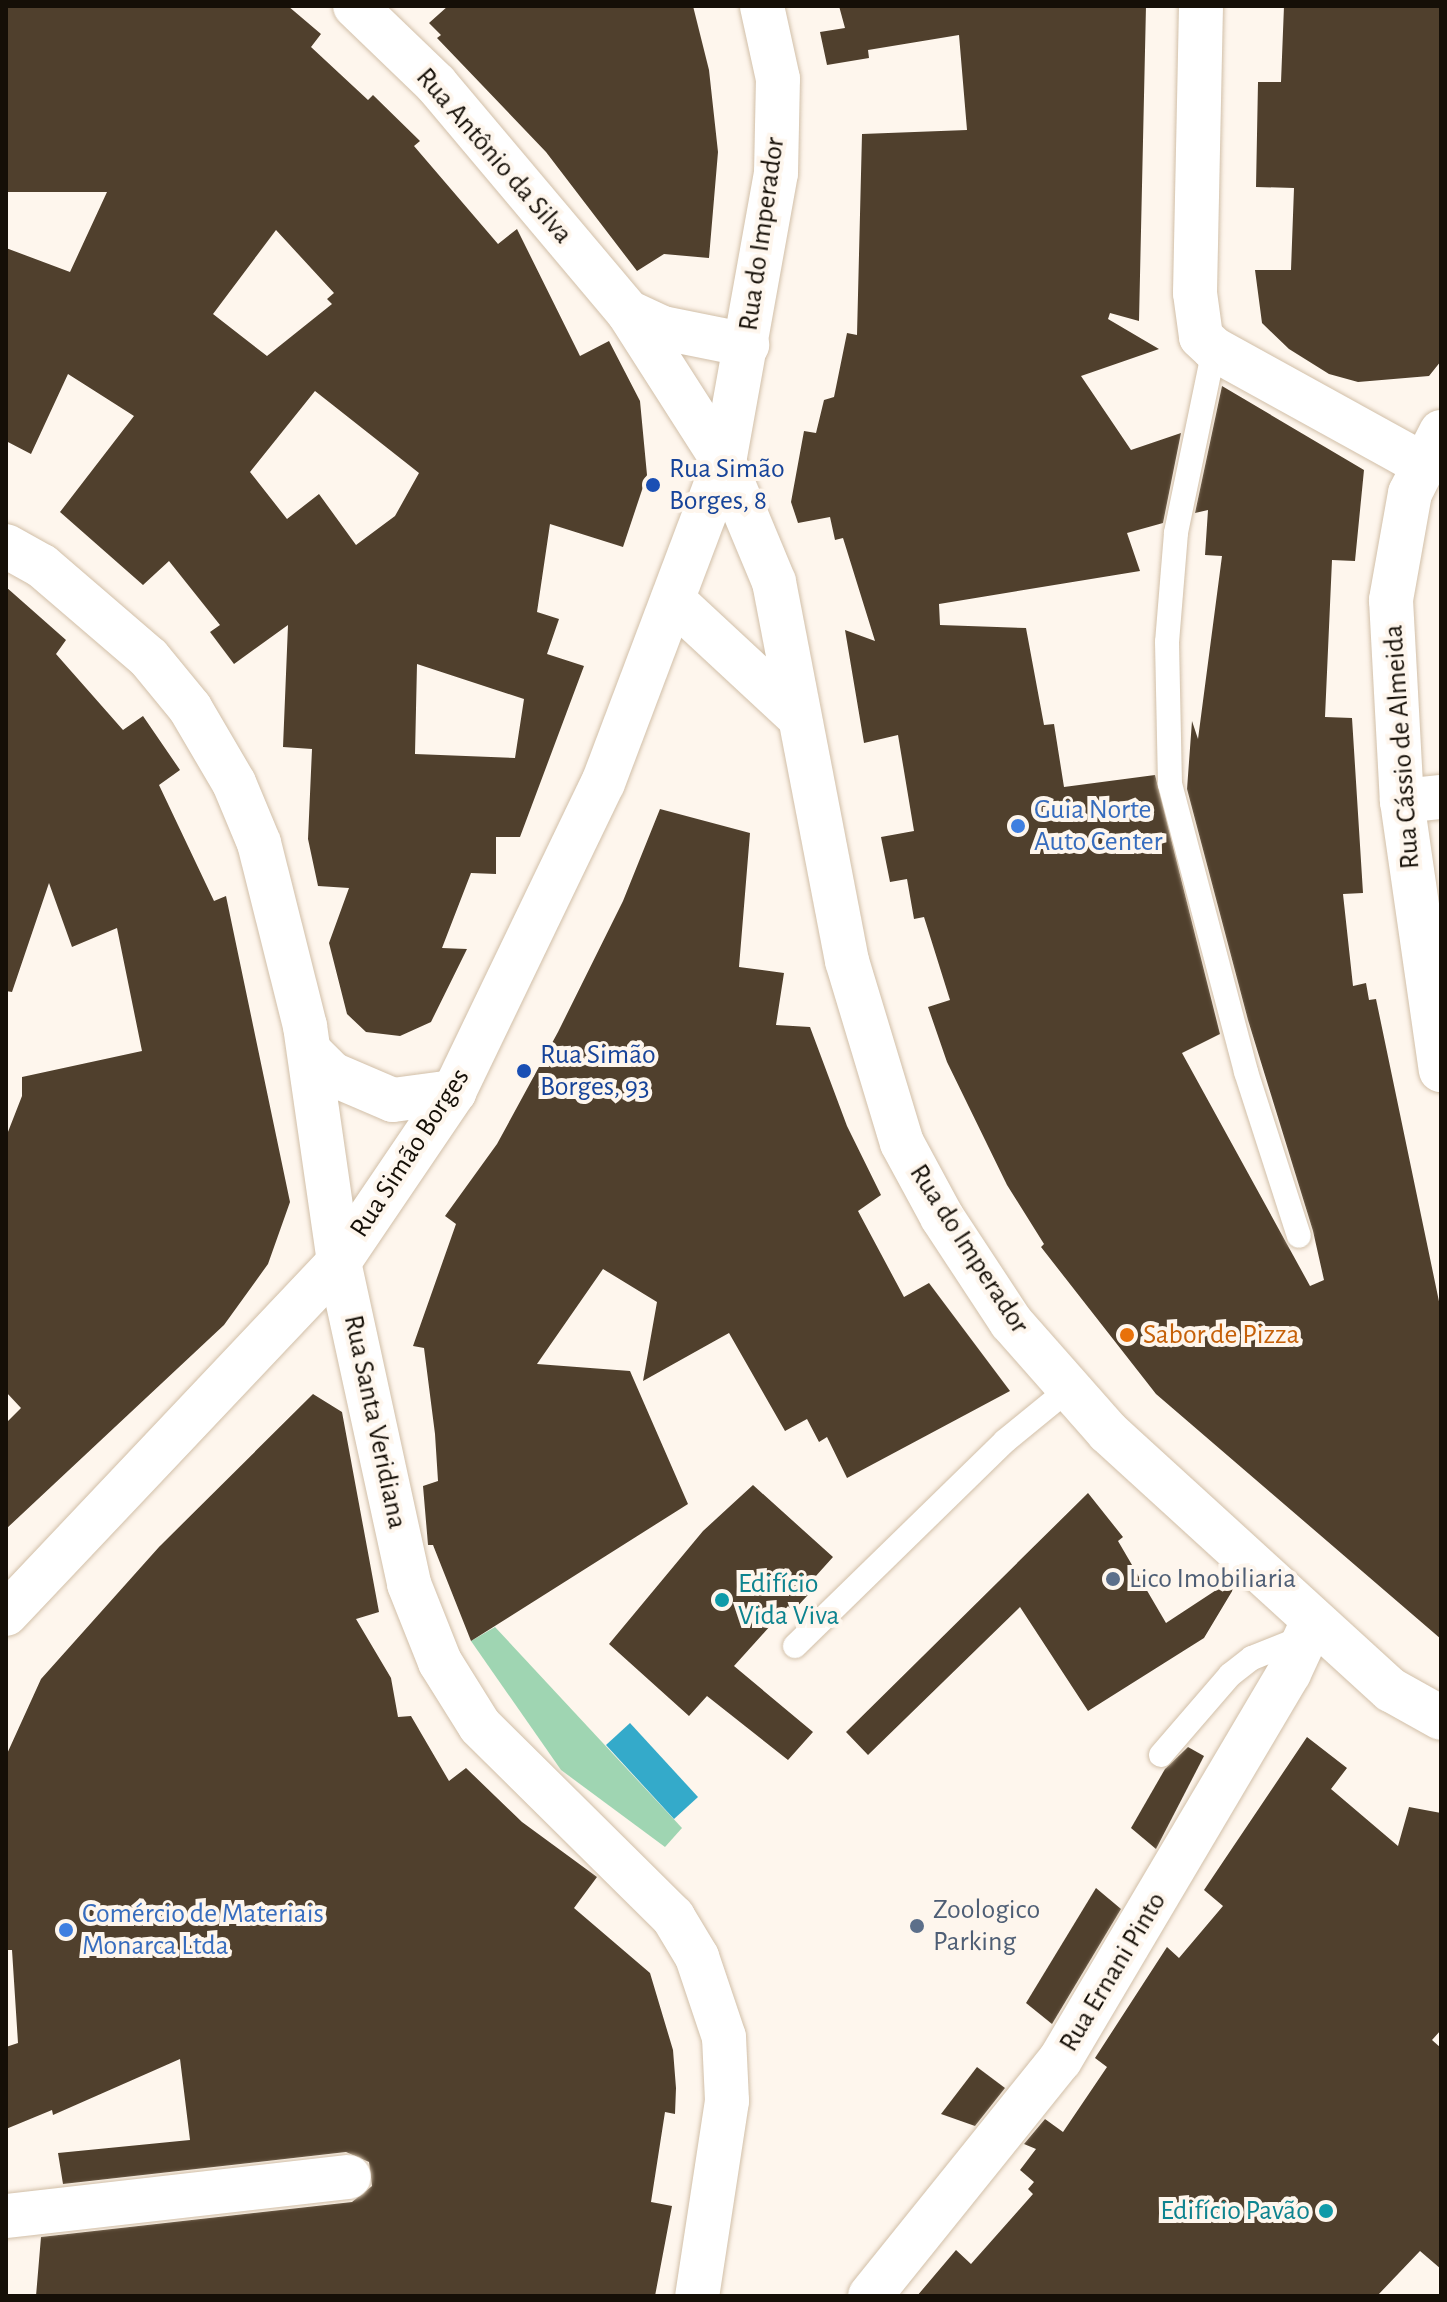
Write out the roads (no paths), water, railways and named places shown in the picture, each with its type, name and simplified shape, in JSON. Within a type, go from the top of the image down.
[{"type":"street","name":"Rua Antônio da Silva","points":[[355,6],[436,84],[628,312],[724,462]]},
{"type":"street","name":"Rua do Imperador","points":[[673,600],[724,462],[776,173],[778,79],[762,6]]},
{"type":"street","points":[[1201,6],[1196,322],[1214,349],[1431,448]]},
{"type":"street","name":"Rua Antônio da Silva","points":[[628,312],[663,328],[747,345]]},
{"type":"street","name":"Rua Cássio de Almeida","points":[[1431,448],[1400,529],[1391,600],[1421,799],[1441,1070]]},
{"type":"street","name":"Rua do Imperador","points":[[724,462],[774,582],[847,961],[902,1143],[942,1217],[1011,1322],[1108,1432],[1310,1628],[1391,1690],[1441,1718]]},
{"type":"street","name":"Rua Santa Veridiana","points":[[6,546],[42,566],[98,610],[149,658],[190,708],[234,783],[259,843],[310,1052],[339,1262],[409,1584],[440,1662],[480,1726],[522,1771],[673,1917],[714,2003],[728,2058],[727,2101],[697,2296]]},
{"type":"street","points":[[673,600],[798,716]]},
{"type":"street","name":"Rua Simão Borges","points":[[6,1614],[339,1262],[454,1092],[603,783],[673,600]]},
{"type":"street","points":[[310,1052],[332,1074],[393,1100],[454,1092]]},
{"type":"street","name":"Rua Ernani Pinto","points":[[870,2296],[1060,2060],[1310,1628]]},
{"type":"street","points":[[1391,1690],[1441,1683]]},
{"type":"street","points":[[6,2216],[349,2177]]},
{"type":"lane","points":[[1214,349],[1176,533],[1166,655],[1170,784],[1246,1072],[1299,1236]]},
{"type":"lane","points":[[795,1646],[1005,1441],[1070,1388]]},
{"type":"lane","points":[[1161,1755],[1230,1675],[1252,1658],[1310,1628]]},
{"type":"water","points":[[630,1723],[698,1797],[674,1819],[606,1745]]},
{"type":"place","name":"Rua Simão Borges, 8","points":[[653,485]]},
{"type":"place","name":"Guia Norte Auto Center","points":[[1018,826]]},
{"type":"place","name":"Rua Simão Borges, 93","points":[[524,1071]]},
{"type":"place","name":"Sabor de Pizza","points":[[1127,1335]]},
{"type":"place","name":"Lico Imobiliaria","points":[[1113,1579]]},
{"type":"place","name":"Edifício Vida Viva","points":[[722,1600]]},
{"type":"place","name":"Zoologico Parking","points":[[917,1926]]},
{"type":"place","name":"Comércio de Materiais Monarca Ltda","points":[[66,1930]]},
{"type":"place","name":"Edifício Pavão","points":[[1326,2211]]}]
